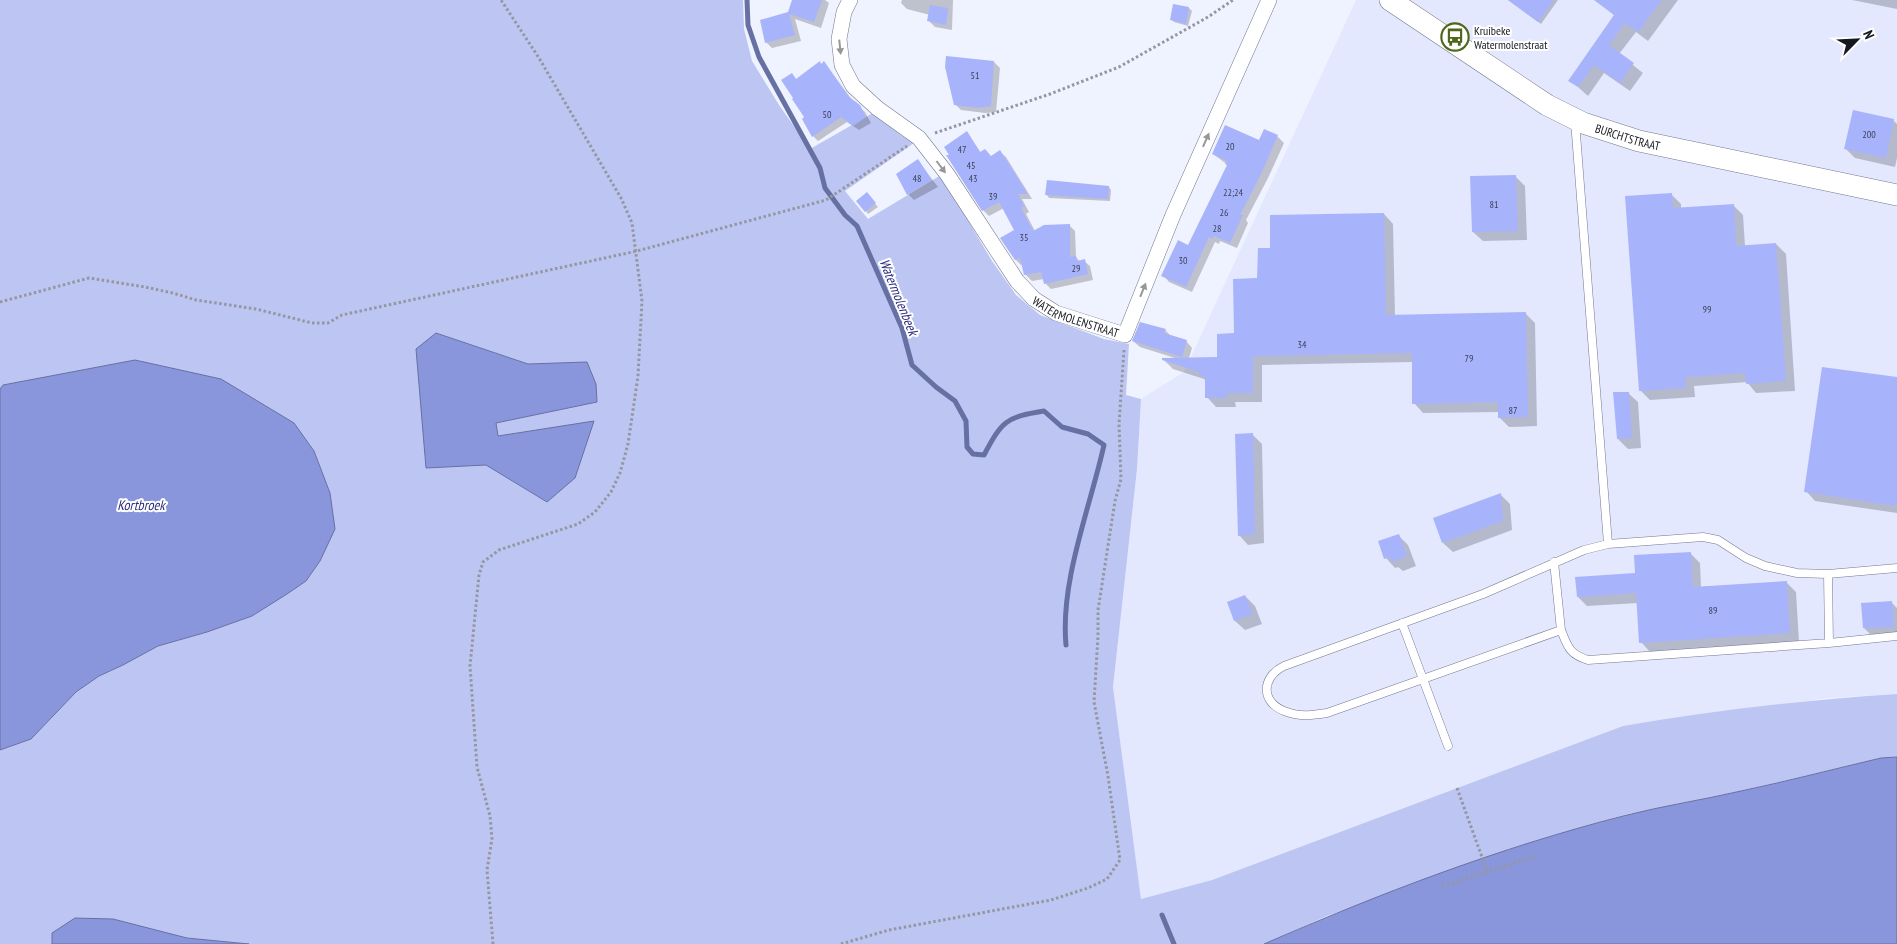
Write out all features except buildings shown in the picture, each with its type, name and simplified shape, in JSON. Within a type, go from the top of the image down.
[{"type":"main road","name":"BURCHTSTRAAT","points":[[1390,0],[1547,105],[1575,119],[1639,141],[1897,195]]},
{"type":"street","name":"WATERMOLENSTRAAT","points":[[850,0],[844,12],[839,39],[842,65],[853,86],[877,108],[919,138],[947,174],[1017,281],[1034,299],[1056,313],[1125,335],[1173,215],[1269,0]]},
{"type":"lane","points":[[1575,119],[1608,544]]},
{"type":"lane","points":[[1561,630],[1327,713],[1314,715],[1287,712],[1276,707],[1269,699],[1266,690],[1269,679],[1274,671],[1284,666],[1483,594],[1584,550],[1608,544],[1703,537],[1718,540],[1746,558],[1765,566],[1797,573],[1828,574],[1897,568]]},
{"type":"lane","points":[[1554,562],[1561,630],[1570,650],[1576,657],[1588,660],[1829,643],[1897,636]]},
{"type":"lane","points":[[1828,574],[1829,643]]},
{"type":"lane","points":[[1402,623],[1448,746]]},
{"type":"path","points":[[493,944],[487,870],[492,839],[490,816],[477,766],[470,666],[479,575],[483,562],[499,550],[578,524],[595,512],[611,492],[620,473],[628,444],[638,376],[642,311],[637,251],[632,223],[621,198],[539,58],[501,0]]},
{"type":"path","points":[[0,302],[89,278],[145,286],[173,292],[196,300],[256,310],[312,323],[328,323],[342,315],[637,251],[826,200],[919,138],[1050,94],[1119,67],[1208,17],[1233,0]]},
{"type":"path","points":[[841,944],[888,930],[1051,900],[1107,880],[1120,860],[1108,776],[1094,702],[1098,610],[1115,501],[1121,478],[1119,424],[1125,335]]},
{"type":"path","points":[[1457,788],[1487,871]]},
{"type":"path","points":[[1442,886],[1536,856]]},
{"type":"shaded area","points":[[0,0],[743,0],[744,29],[752,61],[779,105],[810,149],[873,113],[914,143],[845,191],[868,219],[941,175],[992,261],[1016,295],[1040,315],[1104,339],[1129,344],[1126,395],[1141,399],[1137,469],[1113,687],[1141,899],[1212,880],[1623,726],[1760,706],[1897,694],[1897,757],[1881,758],[1741,791],[1624,815],[1554,835],[1327,916],[1264,944],[249,944],[187,938],[52,933],[52,944],[0,944],[0,750],[31,739],[76,692],[99,676],[158,646],[207,632],[252,616],[306,581],[320,561],[330,493],[314,451],[294,423],[3,385],[0,389]],"holes":[[[436,333],[528,364],[587,362],[597,402],[495,423],[498,436],[547,502],[486,465],[426,467]]]},
{"type":"shaded area","points":[[1356,0],[1897,0],[1897,694],[1829,698],[1623,726],[1212,880],[1141,900],[1113,687],[1137,469],[1141,399],[1184,372]]},
{"type":"water","points":[[436,333],[528,364],[587,362],[596,384],[597,402],[496,423],[498,436],[594,421],[575,478],[547,502],[486,465],[426,468],[416,349]]},
{"type":"water","name":"Kortbroek","points":[[135,360],[221,379],[294,423],[314,451],[330,493],[335,529],[320,561],[306,581],[287,594],[252,616],[207,632],[158,646],[99,676],[76,692],[31,739],[0,750],[0,389],[3,385]]},
{"type":"water","points":[[1897,757],[1897,944],[1264,944],[1396,890],[1531,842],[1638,812],[1759,787],[1881,758]]},
{"type":"water","points":[[75,918],[113,919],[187,938],[249,944],[52,944],[52,933]]},
{"type":"waterway","name":"Watermolenbeek","points":[[747,0],[748,25],[759,57],[820,168],[825,188],[845,215],[857,226],[902,328],[912,365],[955,401],[966,421],[967,447],[973,454],[984,455],[1006,423],[1021,416],[1044,411],[1062,427],[1088,434],[1104,445],[1067,596],[1066,645]]},
{"type":"waterway","name":"Watermolenbeek","points":[[1162,915],[1174,944]]},
{"type":"place","name":"Kruibeke Watermolenstraat","points":[[1455,37]]}]
